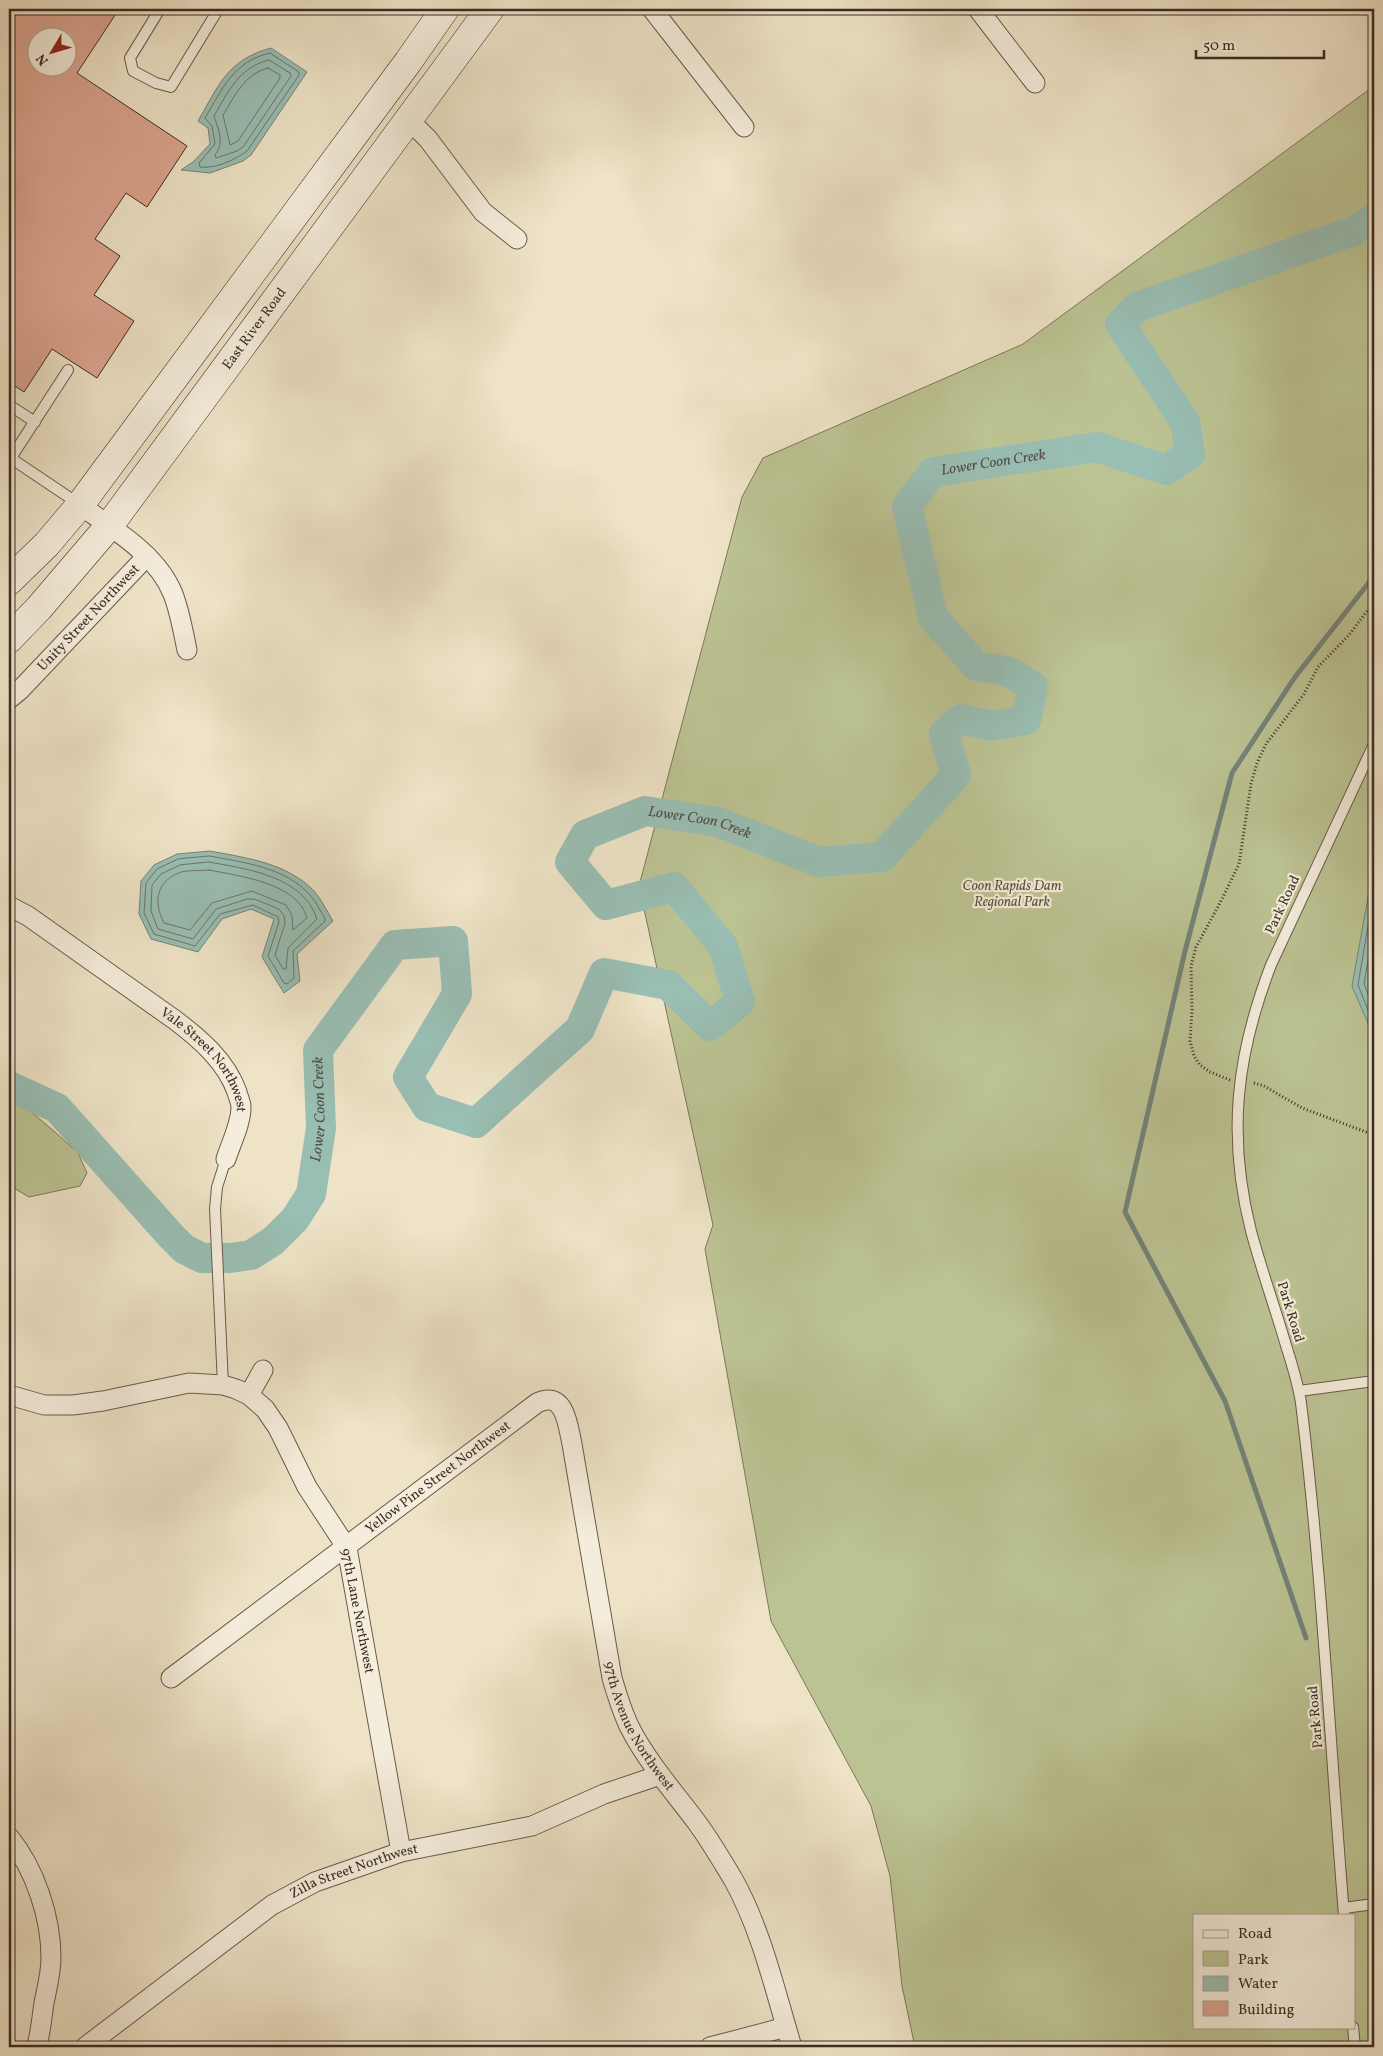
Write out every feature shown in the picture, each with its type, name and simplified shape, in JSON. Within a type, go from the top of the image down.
[{"type":"main road","points":[[9,581],[47,544],[80,505],[445,9]]},
{"type":"main road","name":"East River Road","points":[[9,639],[39,608],[109,526],[409,120],[483,11]]},
{"type":"street","points":[[652,9],[744,128]]},
{"type":"street","points":[[978,9],[1035,83]]},
{"type":"street","points":[[409,120],[428,139],[483,212],[517,239]]},
{"type":"street","points":[[80,505],[147,556],[157,567],[172,593],[187,650]]},
{"type":"street","name":"Unity Street Northwest","points":[[9,699],[20,690],[147,556]]},
{"type":"street","name":"Vale Street Northwest","points":[[9,906],[28,916],[175,1020],[197,1037],[215,1056],[232,1079],[241,1106],[239,1121],[226,1159]]},
{"type":"street","points":[[249,1395],[264,1370]]},
{"type":"street","name":"97th Lane Northwest","points":[[9,1395],[44,1405],[73,1405],[104,1401],[189,1383],[223,1385],[249,1395],[265,1409],[278,1428],[307,1487],[347,1548],[401,1852]]},
{"type":"street","name":"97th Avenue Northwest","points":[[537,1403],[548,1399],[555,1401],[564,1412],[572,1444],[612,1678],[620,1705],[631,1729],[660,1775],[699,1826],[733,1879],[745,1904],[766,1959],[792,2047]]},
{"type":"street","name":"Yellow Pine Street Northwest","points":[[171,1678],[347,1548],[537,1403]]},
{"type":"street","name":"Zilla Street Northwest","points":[[85,2047],[272,1905],[315,1882],[401,1852],[532,1826],[604,1794],[660,1775]]},
{"type":"street","points":[[9,1837],[35,1884],[42,1904],[50,1944],[50,1972],[38,2041],[39,2047]]},
{"type":"street","points":[[710,2047],[786,2027]]},
{"type":"lane","points":[[160,9],[130,58],[133,71],[156,83],[171,87],[216,14],[216,9]]},
{"type":"lane","points":[[68,370],[10,459],[80,505]]},
{"type":"lane","points":[[9,405],[35,422]]},
{"type":"lane","name":"Park Road","points":[[1344,1911],[1310,1477],[1299,1391],[1251,1232],[1243,1194],[1238,1152],[1239,1081],[1258,999],[1271,965],[1374,744]]},
{"type":"lane","name":"Vale Street Northwest","points":[[223,1385],[215,1209],[217,1187],[226,1159]]},
{"type":"lane","points":[[1299,1391],[1374,1381]]},
{"type":"lane","points":[[1344,1911],[1374,1904]]},
{"type":"lane","points":[[1353,2028],[1355,2047]]},
{"type":"path","points":[[1374,602],[1350,635],[1318,667],[1304,694],[1266,744],[1257,764],[1251,784],[1244,838],[1238,864],[1220,904],[1196,947],[1191,966],[1192,1010],[1190,1041],[1194,1056],[1200,1064],[1223,1079],[1264,1086],[1302,1108],[1374,1135]]},
{"type":"green space","name":"Coon Rapids Dam Regional Park","points":[[1374,86],[1374,2047],[915,2047],[902,1986],[890,1876],[871,1806],[771,1621],[705,1249],[713,1225],[639,886],[742,497],[763,458],[1023,344]]},
{"type":"green space","points":[[9,1098],[23,1105],[78,1153],[87,1173],[80,1186],[29,1197],[9,1185]]},
{"type":"water","points":[[271,48],[307,72],[251,155],[243,161],[210,173],[181,170],[193,162],[210,144],[208,128],[198,121],[219,85],[234,67],[244,59]]},
{"type":"water","points":[[210,851],[266,863],[292,874],[314,891],[333,921],[297,954],[300,981],[284,993],[262,957],[274,919],[251,909],[222,919],[198,952],[151,939],[139,914],[141,881],[154,865],[177,854]]},
{"type":"water","points":[[1374,864],[1374,1037],[1352,986]]},
{"type":"building","points":[[9,9],[119,9],[78,71],[78,28],[28,28],[28,78],[78,78],[78,74],[187,146],[147,207],[126,193],[95,239],[120,256],[94,295],[134,321],[97,378],[52,349],[24,392],[9,382]]},
{"type":"waterway","name":"Lower Coon Creek","points":[[9,1086],[57,1108],[184,1249],[202,1258],[230,1258],[251,1255],[273,1241],[295,1219],[311,1194],[321,1128],[318,1050],[395,945],[453,941],[457,994],[408,1077],[427,1107],[476,1123],[580,1029],[604,973],[668,985],[710,1026],[740,1002],[723,946],[674,887],[606,905],[570,862],[585,835],[645,811],[718,822],[819,862],[882,857],[956,775],[944,734],[961,719],[992,726],[1026,720],[1033,686],[1007,671],[976,666],[933,617],[907,506],[933,472],[1097,447],[1166,470],[1190,454],[1185,422],[1120,324],[1137,307],[1354,231],[1374,218]]},
{"type":"waterway","points":[[1306,1638],[1225,1401],[1125,1212],[1185,951],[1232,773],[1295,677],[1374,576]]}]
